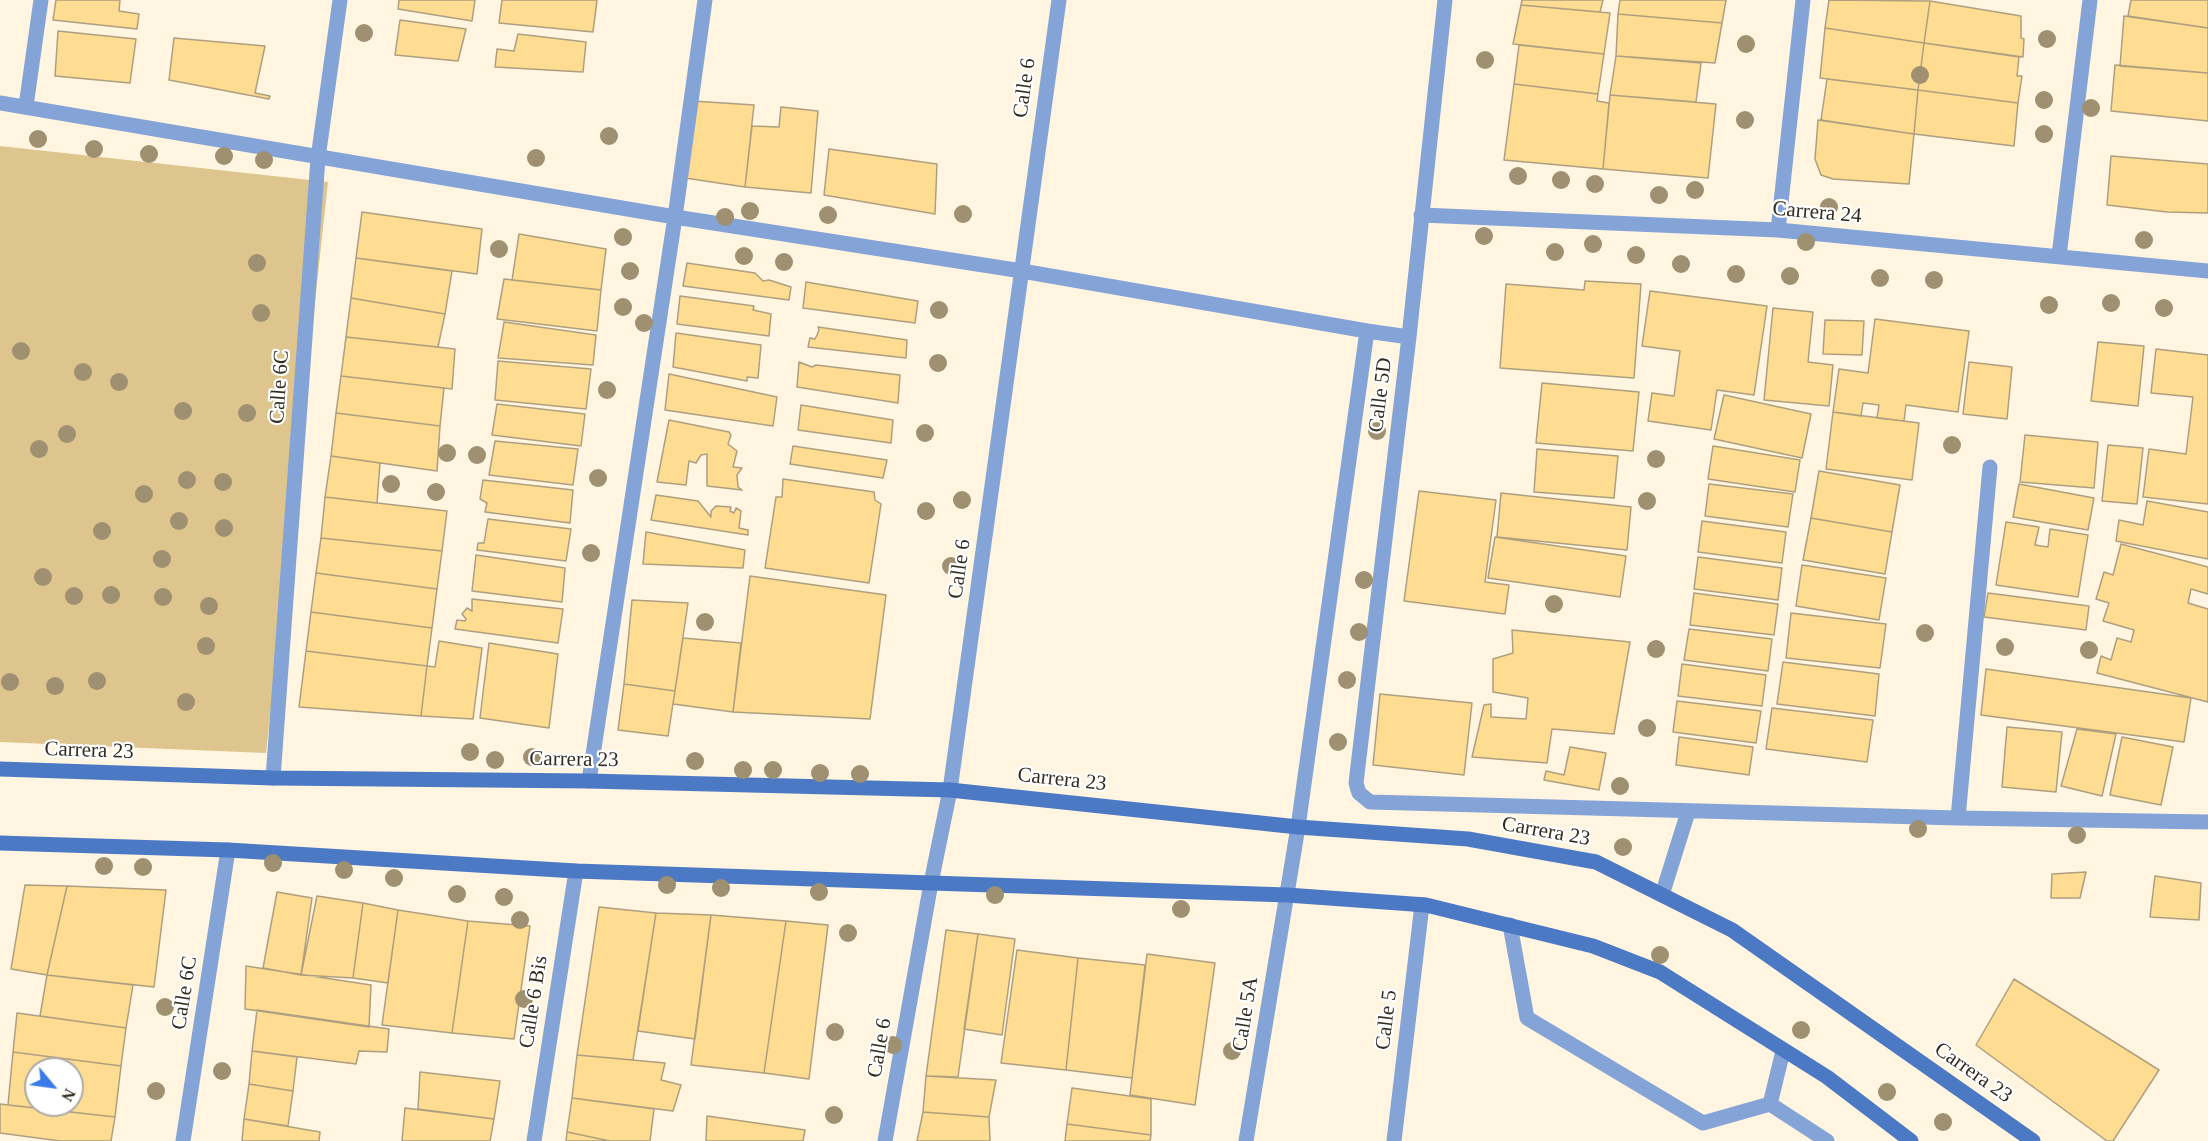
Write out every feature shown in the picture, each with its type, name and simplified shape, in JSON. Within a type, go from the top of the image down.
[{"type":"main road","name":"Carrera 23","points":[[0,769],[273,778],[590,781],[950,790],[1298,827],[1468,839],[1596,862],[1732,930],[2033,1141]]},
{"type":"main road","points":[[0,843],[228,850],[576,871],[1287,895],[1422,905],[1593,946],[1660,972],[1827,1077],[1908,1140]]},
{"type":"street","points":[[26,106],[41,0]]},
{"type":"street","name":"Calle 6C","points":[[273,778],[318,158],[340,0]]},
{"type":"street","points":[[590,781],[675,217],[705,0]]},
{"type":"street","name":"Calle 6","points":[[885,1141],[950,790],[1059,0]]},
{"type":"street","name":"Calle 5D","points":[[1445,0],[1409,337],[1356,783],[1359,793],[1370,802],[1688,812]]},
{"type":"street","points":[[1778,230],[1803,0]]},
{"type":"street","points":[[2059,256],[2090,0]]},
{"type":"street","points":[[0,103],[318,158],[1022,271],[1367,332],[1409,337]]},
{"type":"street","name":"Carrera 24","points":[[1421,215],[1778,230],[2208,271]]},
{"type":"street","name":"Calle 5A","points":[[1246,1141],[1298,827],[1367,332]]},
{"type":"street","points":[[1958,818],[1990,467]]},
{"type":"street","points":[[1662,895],[1688,812],[2208,822]]},
{"type":"street","name":"Calle 6C","points":[[183,1141],[228,850]]},
{"type":"street","name":"Calle 6 Bis","points":[[534,1141],[576,871]]},
{"type":"street","name":"Calle 5","points":[[1394,1141],[1422,905]]},
{"type":"street","points":[[1510,925],[1527,1018],[1703,1123],[1770,1104],[1827,1141]]},
{"type":"street","points":[[1770,1104],[1783,1051]]},
{"type":"shaded area","points":[[0,146],[328,182],[266,753],[0,742]]},
{"type":"building","points":[[56,0],[120,0],[119,11],[139,14],[137,29],[53,20]]},
{"type":"building","points":[[399,0],[475,0],[472,21],[398,9]]},
{"type":"building","points":[[502,0],[597,0],[593,32],[499,23]]},
{"type":"building","points":[[1522,0],[1603,0],[1600,12],[1521,5]]},
{"type":"building","points":[[1620,0],[1726,0],[1722,23],[1618,14]]},
{"type":"building","points":[[1829,0],[1930,1],[1924,43],[1825,28]]},
{"type":"building","points":[[2131,0],[2208,0],[2208,28],[2128,16]]},
{"type":"building","points":[[1930,1],[2021,16],[2021,38],[2024,39],[2023,57],[1924,43]]},
{"type":"building","points":[[1521,5],[1610,13],[1604,54],[1513,44]]},
{"type":"building","points":[[1618,14],[1722,23],[1715,63],[1616,56]]},
{"type":"building","points":[[2124,16],[2208,28],[2208,73],[2120,66]]},
{"type":"building","points":[[400,20],[466,29],[458,61],[395,55]]},
{"type":"building","points":[[1825,28],[1924,43],[1918,90],[1820,78]]},
{"type":"building","points":[[58,31],[136,39],[130,83],[55,76]]},
{"type":"building","points":[[518,34],[586,42],[583,72],[495,67],[497,49],[514,51]]},
{"type":"building","points":[[174,38],[265,46],[255,93],[270,96],[269,99],[169,80]]},
{"type":"building","points":[[1924,43],[2019,57],[2017,76],[2022,76],[2018,103],[1918,90]]},
{"type":"building","points":[[1519,45],[1604,54],[1598,94],[1514,84]]},
{"type":"building","points":[[1616,56],[1701,63],[1696,102],[1610,95]]},
{"type":"building","points":[[2115,65],[2208,73],[2208,121],[2111,111]]},
{"type":"building","points":[[1827,79],[1918,90],[1914,134],[1821,120]]},
{"type":"building","points":[[1514,84],[1598,94],[1597,101],[1609,103],[1603,169],[1504,160]]},
{"type":"building","points":[[1918,90],[2018,103],[2014,146],[1914,134]]},
{"type":"building","points":[[1610,95],[1716,104],[1708,178],[1603,169]]},
{"type":"building","points":[[693,101],[754,105],[745,187],[685,178]]},
{"type":"building","points":[[781,107],[818,111],[811,193],[745,187],[752,126],[779,127]]},
{"type":"building","points":[[1818,120],[1914,134],[1909,184],[1833,179],[1821,175],[1815,159]]},
{"type":"building","points":[[829,149],[937,164],[935,214],[824,195]]},
{"type":"building","points":[[2111,156],[2208,164],[2208,213],[2167,212],[2107,205]]},
{"type":"building","points":[[362,212],[482,229],[477,274],[356,258]]},
{"type":"building","points":[[519,234],[606,249],[601,290],[512,280]]},
{"type":"building","points":[[356,258],[452,271],[445,314],[351,298]]},
{"type":"building","points":[[687,263],[755,273],[763,281],[769,280],[791,287],[789,300],[683,286]]},
{"type":"building","points":[[504,279],[601,290],[597,331],[497,319]]},
{"type":"building","points":[[1585,281],[1641,284],[1634,378],[1500,368],[1506,284],[1584,290]]},
{"type":"building","points":[[806,282],[918,301],[915,323],[803,308]]},
{"type":"building","points":[[1650,291],[1767,306],[1754,395],[1717,390],[1711,430],[1648,421],[1652,393],[1674,396],[1680,351],[1642,346]]},
{"type":"building","points":[[680,296],[754,306],[753,310],[771,314],[769,336],[677,324]]},
{"type":"building","points":[[351,298],[445,314],[438,347],[346,337]]},
{"type":"building","points":[[1773,308],[1813,312],[1808,362],[1833,365],[1829,406],[1764,400]]},
{"type":"building","points":[[1875,319],[1969,331],[1958,412],[1906,405],[1904,421],[1877,418],[1879,405],[1863,403],[1861,416],[1833,412],[1839,369],[1868,373]]},
{"type":"building","points":[[1825,320],[1864,321],[1862,355],[1823,354]]},
{"type":"building","points":[[504,322],[596,335],[593,365],[498,358]]},
{"type":"building","points":[[818,327],[907,340],[906,358],[808,347],[810,338],[815,339]]},
{"type":"building","points":[[676,333],[761,345],[758,378],[747,377],[747,381],[673,367]]},
{"type":"building","points":[[346,337],[455,349],[452,389],[341,376]]},
{"type":"building","points":[[2098,342],[2144,346],[2138,406],[2091,401]]},
{"type":"building","points":[[2156,349],[2208,355],[2208,504],[2143,497],[2149,449],[2186,454],[2193,397],[2151,393]]},
{"type":"building","points":[[498,361],[591,369],[586,409],[495,400]]},
{"type":"building","points":[[799,362],[812,367],[816,365],[900,375],[898,403],[797,387]]},
{"type":"building","points":[[1969,362],[2012,367],[2007,419],[1963,414]]},
{"type":"building","points":[[669,374],[777,397],[773,426],[665,410]]},
{"type":"building","points":[[341,376],[444,388],[440,426],[336,413]]},
{"type":"building","points":[[1542,383],[1639,392],[1633,451],[1536,443]]},
{"type":"building","points":[[1724,395],[1811,414],[1802,458],[1714,439]]},
{"type":"building","points":[[497,404],[585,414],[581,446],[492,435]]},
{"type":"building","points":[[801,405],[893,420],[891,443],[798,430]]},
{"type":"building","points":[[1833,412],[1919,423],[1912,480],[1826,469]]},
{"type":"building","points":[[336,413],[440,426],[437,471],[331,456]]},
{"type":"building","points":[[669,420],[729,432],[731,435],[728,444],[737,451],[733,467],[742,468],[737,475],[738,487],[742,490],[707,486],[707,454],[701,455],[696,463],[689,461],[686,485],[657,482]]},
{"type":"building","points":[[2025,435],[2098,442],[2094,488],[2020,482]]},
{"type":"building","points":[[495,441],[578,449],[573,485],[489,475]]},
{"type":"building","points":[[2108,445],[2143,448],[2137,504],[2102,501]]},
{"type":"building","points":[[793,446],[887,460],[883,478],[790,464]]},
{"type":"building","points":[[1713,446],[1800,460],[1795,492],[1708,479]]},
{"type":"building","points":[[1537,449],[1618,456],[1614,498],[1534,492]]},
{"type":"building","points":[[331,456],[380,463],[377,503],[325,497]]},
{"type":"building","points":[[1819,471],[1900,485],[1892,532],[1811,518]]},
{"type":"building","points":[[783,479],[874,492],[875,500],[881,504],[869,583],[765,568],[776,497],[782,497]]},
{"type":"building","points":[[483,480],[573,490],[570,523],[485,512],[487,503],[480,499]]},
{"type":"building","points":[[1709,484],[1793,494],[1788,527],[1705,516]]},
{"type":"building","points":[[2019,484],[2094,498],[2088,530],[2013,517]]},
{"type":"building","points":[[1419,491],[1496,500],[1485,582],[1509,585],[1505,614],[1404,601]]},
{"type":"building","points":[[1501,493],[1631,507],[1627,550],[1497,537]]},
{"type":"building","points":[[656,495],[698,501],[711,517],[711,511],[716,506],[731,507],[730,511],[734,513],[736,508],[741,511],[739,528],[748,530],[748,535],[651,520]]},
{"type":"building","points":[[325,497],[447,511],[442,551],[321,538]]},
{"type":"building","points":[[2147,501],[2208,512],[2208,559],[2116,541],[2119,520],[2143,525]]},
{"type":"building","points":[[1811,518],[1892,532],[1885,574],[1803,560]]},
{"type":"building","points":[[488,519],[571,529],[566,561],[477,550],[478,543],[484,543]]},
{"type":"building","points":[[1702,521],[1786,532],[1782,563],[1698,552]]},
{"type":"building","points":[[2006,522],[2039,527],[2035,545],[2048,547],[2050,529],[2088,535],[2078,597],[1996,585]]},
{"type":"building","points":[[646,532],[745,550],[743,568],[643,564]]},
{"type":"building","points":[[1495,537],[1626,556],[1620,597],[1488,578]]},
{"type":"building","points":[[321,538],[442,551],[437,589],[316,573]]},
{"type":"building","points":[[2121,544],[2208,567],[2208,594],[2191,589],[2188,603],[2208,609],[2208,702],[2097,673],[2101,656],[2111,660],[2117,638],[2131,642],[2134,630],[2103,621],[2109,603],[2096,599],[2104,572],[2113,575]]},
{"type":"building","points":[[476,555],[565,568],[562,602],[472,591]]},
{"type":"building","points":[[1698,557],[1782,568],[1778,600],[1694,589]]},
{"type":"building","points":[[1802,565],[1886,578],[1879,620],[1796,606]]},
{"type":"building","points":[[316,573],[437,589],[432,628],[311,612]]},
{"type":"building","points":[[750,576],[886,595],[870,719],[733,712]]},
{"type":"building","points":[[1694,593],[1778,604],[1774,635],[1690,625]]},
{"type":"building","points":[[1988,593],[2089,606],[2086,630],[1984,617]]},
{"type":"building","points":[[472,599],[563,609],[558,643],[455,629],[457,620],[465,621],[462,614],[467,608],[472,611]]},
{"type":"building","points":[[632,600],[688,603],[675,691],[624,684]]},
{"type":"building","points":[[311,612],[432,628],[427,666],[306,651]]},
{"type":"building","points":[[1791,613],[1886,624],[1880,668],[1786,658]]},
{"type":"building","points":[[1689,629],[1772,639],[1768,671],[1684,660]]},
{"type":"building","points":[[1512,630],[1630,642],[1614,734],[1552,729],[1547,763],[1472,757],[1484,705],[1491,704],[1491,717],[1526,719],[1528,698],[1493,692],[1493,659],[1513,653]]},
{"type":"building","points":[[683,638],[741,643],[733,712],[673,704]]},
{"type":"building","points":[[439,641],[482,648],[473,719],[421,716],[427,666],[435,667]]},
{"type":"building","points":[[489,643],[558,654],[549,728],[480,718]]},
{"type":"building","points":[[306,651],[427,666],[421,716],[299,707]]},
{"type":"building","points":[[1783,662],[1879,674],[1875,716],[1777,704]]},
{"type":"building","points":[[1682,664],[1766,675],[1762,706],[1678,696]]},
{"type":"building","points":[[1986,669],[2191,698],[2184,742],[1981,715]]},
{"type":"building","points":[[624,684],[675,691],[668,736],[618,730]]},
{"type":"building","points":[[1380,694],[1472,703],[1464,775],[1373,765]]},
{"type":"building","points":[[1677,701],[1761,711],[1756,743],[1673,732]]},
{"type":"building","points":[[1772,708],[1873,720],[1867,762],[1766,749]]},
{"type":"building","points":[[2007,727],[2062,732],[2056,792],[2002,787]]},
{"type":"building","points":[[2077,729],[2116,734],[2102,796],[2061,786]]},
{"type":"building","points":[[1679,737],[1753,747],[1749,775],[1676,765]]},
{"type":"building","points":[[2122,737],[2173,747],[2161,805],[2110,795]]},
{"type":"building","points":[[1570,747],[1606,753],[1599,790],[1544,780],[1546,771],[1564,775]]},
{"type":"building","points":[[2086,872],[2080,898],[2051,898],[2052,874]]},
{"type":"building","points":[[2155,876],[2201,883],[2199,920],[2150,917]]},
{"type":"building","points":[[25,885],[67,886],[47,975],[11,969]]},
{"type":"building","points":[[67,886],[166,890],[154,987],[47,975]]},
{"type":"building","points":[[277,892],[312,898],[301,975],[263,968]]},
{"type":"building","points":[[317,896],[363,903],[353,978],[301,975]]},
{"type":"building","points":[[363,903],[398,910],[388,983],[353,978]]},
{"type":"building","points":[[599,907],[656,913],[633,1060],[577,1055]]},
{"type":"building","points":[[398,910],[468,921],[452,1033],[382,1025]]},
{"type":"building","points":[[656,913],[711,915],[695,1039],[638,1031]]},
{"type":"building","points":[[711,915],[786,921],[764,1073],[691,1065]]},
{"type":"building","points":[[468,921],[530,926],[514,1039],[452,1033]]},
{"type":"building","points":[[786,921],[828,925],[809,1079],[764,1073]]},
{"type":"building","points":[[946,930],[978,934],[958,1077],[926,1076]]},
{"type":"building","points":[[978,934],[1015,939],[1002,1035],[964,1029]]},
{"type":"building","points":[[1017,950],[1078,958],[1066,1070],[1001,1063]]},
{"type":"building","points":[[1147,954],[1215,963],[1195,1105],[1130,1095]]},
{"type":"building","points":[[1078,958],[1145,965],[1132,1078],[1066,1070]]},
{"type":"building","points":[[246,966],[371,985],[369,1027],[245,1009]]},
{"type":"building","points":[[47,975],[133,985],[126,1028],[40,1016]]},
{"type":"building","points":[[2014,979],[2159,1070],[2113,1141],[2107,1141],[1976,1045]]},
{"type":"building","points":[[257,1010],[389,1029],[387,1052],[359,1051],[356,1064],[252,1051]]},
{"type":"building","points":[[17,1013],[126,1028],[121,1066],[84,1061],[84,1057],[52,1057],[13,1052]]},
{"type":"building","points":[[252,1051],[297,1057],[293,1091],[249,1084]]},
{"type":"building","points":[[13,1052],[52,1057],[24,1057],[24,1107],[8,1105]]},
{"type":"building","points":[[577,1055],[665,1063],[661,1080],[681,1085],[673,1111],[572,1098]]},
{"type":"building","points":[[84,1061],[121,1066],[115,1117],[84,1114]]},
{"type":"building","points":[[420,1072],[500,1081],[494,1119],[418,1109]]},
{"type":"building","points":[[926,1076],[996,1080],[989,1117],[923,1112]]},
{"type":"building","points":[[249,1084],[293,1091],[288,1126],[244,1119]]},
{"type":"building","points":[[1072,1088],[1151,1099],[1151,1135],[1067,1124]]},
{"type":"building","points":[[572,1098],[654,1109],[650,1141],[610,1141],[567,1132]]},
{"type":"building","points":[[0,1104],[24,1107],[24,1117],[84,1117],[84,1113],[115,1117],[111,1141],[60,1141],[0,1133]]},
{"type":"building","points":[[405,1108],[494,1119],[490,1141],[402,1141]]},
{"type":"building","points":[[923,1112],[989,1117],[990,1141],[917,1141]]},
{"type":"building","points":[[707,1116],[805,1130],[803,1141],[706,1141]]},
{"type":"building","points":[[244,1119],[320,1132],[319,1141],[242,1141]]},
{"type":"building","points":[[1067,1124],[1151,1135],[1150,1141],[1065,1141]]},
{"type":"building","points":[[567,1132],[610,1141],[566,1141]]}]
